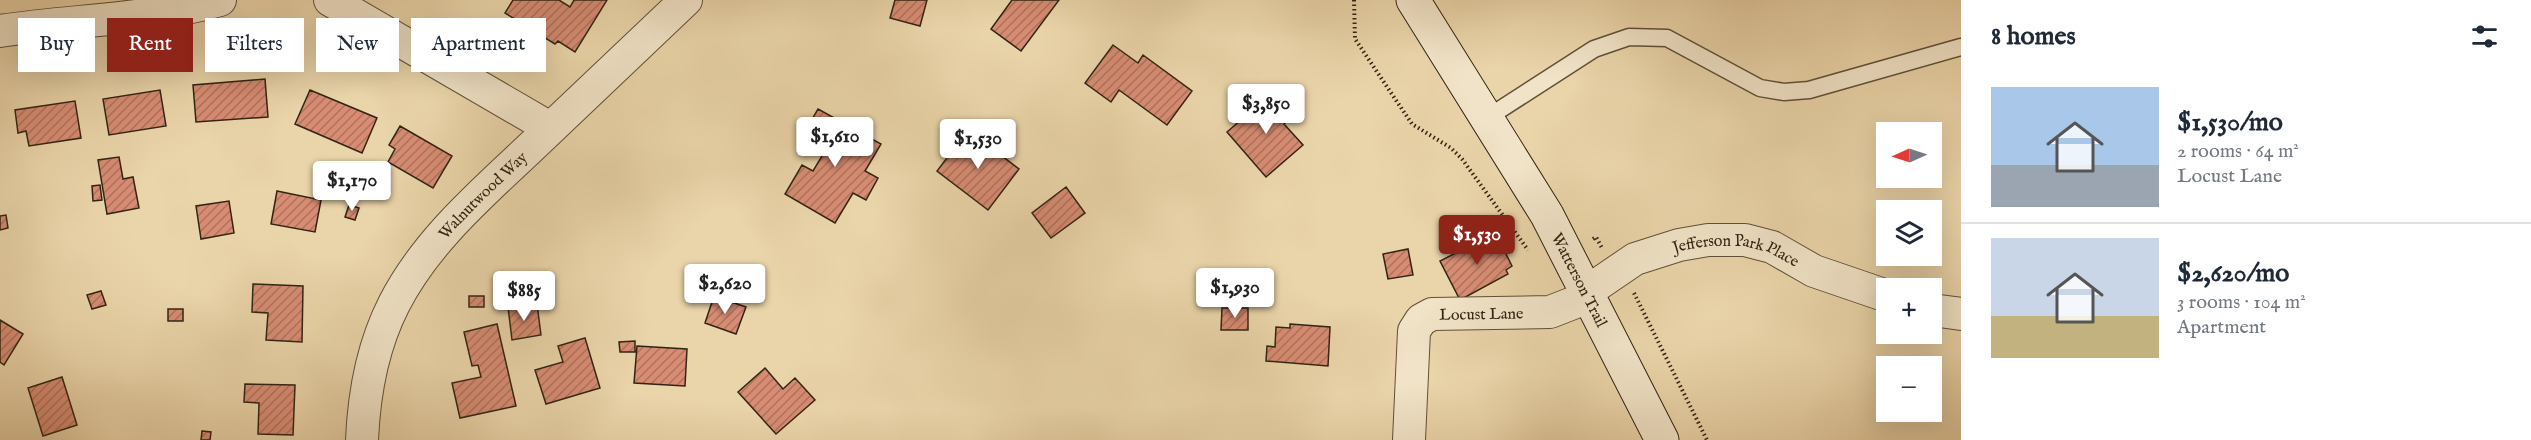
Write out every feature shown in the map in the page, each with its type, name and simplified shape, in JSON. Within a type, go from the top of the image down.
[{"type":"main road","name":"Watterson Trail","points":[[1413,0],[1547,215],[1589,293],[1662,440]]},
{"type":"street","points":[[12,29],[42,0]]},
{"type":"street","points":[[12,29],[152,14],[220,0]]},
{"type":"street","points":[[330,0],[550,128]]},
{"type":"street","name":"Walnutwood Way","points":[[362,440],[369,372],[394,304],[415,271],[448,228],[686,0]]},
{"type":"street","name":"Jefferson Park Place","points":[[1589,293],[1635,259],[1679,245],[1708,240],[1745,240],[1772,247],[1814,271],[1876,293]]},
{"type":"street","name":"Locust Lane","points":[[1410,440],[1414,331],[1421,320],[1432,314],[1550,312],[1589,293]]},
{"type":"street","points":[[1942,311],[1961,314]]},
{"type":"lane","points":[[1487,118],[1594,49],[1629,37],[1667,38],[1760,88],[1784,92],[1809,90],[1961,47]]},
{"type":"path","points":[[1353,0],[1355,39],[1393,96]]},
{"type":"building","points":[[513,0],[559,0],[570,7],[574,0],[607,0],[575,52],[558,41],[555,44],[546,38],[546,18],[513,18],[505,13]]},
{"type":"building","points":[[895,0],[927,0],[920,26],[890,18]]},
{"type":"building","points":[[1012,0],[1059,0],[1021,51],[991,29]]},
{"type":"building","points":[[1113,45],[1138,63],[1143,55],[1192,91],[1167,125],[1119,90],[1111,102],[1085,83]]},
{"type":"building","points":[[265,79],[268,117],[196,122],[193,85]]},
{"type":"building","points":[[160,90],[166,126],[109,135],[103,99]]},
{"type":"building","points":[[310,90],[377,118],[362,153],[295,124]]},
{"type":"building","points":[[1272,93],[1293,116],[1284,124],[1303,145],[1266,177],[1227,132]]},
{"type":"building","points":[[75,101],[81,138],[29,146],[26,131],[18,133],[15,110]]},
{"type":"building","points":[[818,109],[881,144],[865,171],[878,178],[866,200],[853,193],[835,223],[785,194],[802,165],[813,171],[828,146],[804,133]]},
{"type":"building","points":[[400,126],[452,156],[433,188],[388,162],[395,149],[389,145]]},
{"type":"building","points":[[968,130],[1019,169],[988,210],[937,171]]},
{"type":"building","points":[[119,157],[123,179],[133,177],[139,208],[107,214],[98,160]]},
{"type":"building","points":[[100,185],[102,200],[93,201],[92,186]]},
{"type":"building","points":[[1066,187],[1085,213],[1051,238],[1032,213]]},
{"type":"building","points":[[277,191],[321,200],[315,232],[271,224]]},
{"type":"building","points":[[229,201],[234,233],[201,239],[196,206]]},
{"type":"building","points":[[349,205],[359,208],[355,220],[345,217]]},
{"type":"building","points":[[6,215],[8,228],[0,230],[0,216]]},
{"type":"building","points":[[1489,236],[1490,240],[1497,236],[1512,266],[1506,270],[1508,274],[1460,300],[1440,261]]},
{"type":"building","points":[[1408,249],[1413,275],[1388,279],[1383,254]]},
{"type":"building","points":[[253,284],[303,286],[302,342],[266,340],[268,313],[252,312]]},
{"type":"building","points":[[101,291],[106,305],[92,309],[87,295]]},
{"type":"building","points":[[469,296],[484,296],[484,307],[469,307]]},
{"type":"building","points":[[714,296],[746,307],[736,334],[705,323]]},
{"type":"building","points":[[537,304],[541,335],[512,340],[508,307]]},
{"type":"building","points":[[1222,308],[1248,308],[1248,330],[1221,330]]},
{"type":"building","points":[[168,309],[183,309],[183,321],[168,321]]},
{"type":"building","points":[[0,320],[23,334],[4,365],[0,362]]},
{"type":"building","points":[[497,324],[516,406],[460,418],[452,383],[481,377],[478,365],[472,366],[464,332]]},
{"type":"building","points":[[1290,324],[1330,327],[1328,366],[1266,361],[1267,346],[1275,347],[1276,327],[1290,328]]},
{"type":"building","points":[[585,338],[600,388],[546,404],[535,370],[563,362],[558,346]]},
{"type":"building","points":[[635,341],[635,352],[620,352],[619,342]]},
{"type":"building","points":[[637,346],[687,349],[685,386],[634,383]]},
{"type":"building","points":[[765,368],[783,389],[795,378],[815,400],[776,434],[738,392]]},
{"type":"building","points":[[62,377],[77,425],[43,436],[28,388]]},
{"type":"building","points":[[245,384],[295,385],[293,435],[258,434],[259,403],[244,402]]},
{"type":"building","points":[[202,431],[211,432],[210,440],[201,440]]}]
